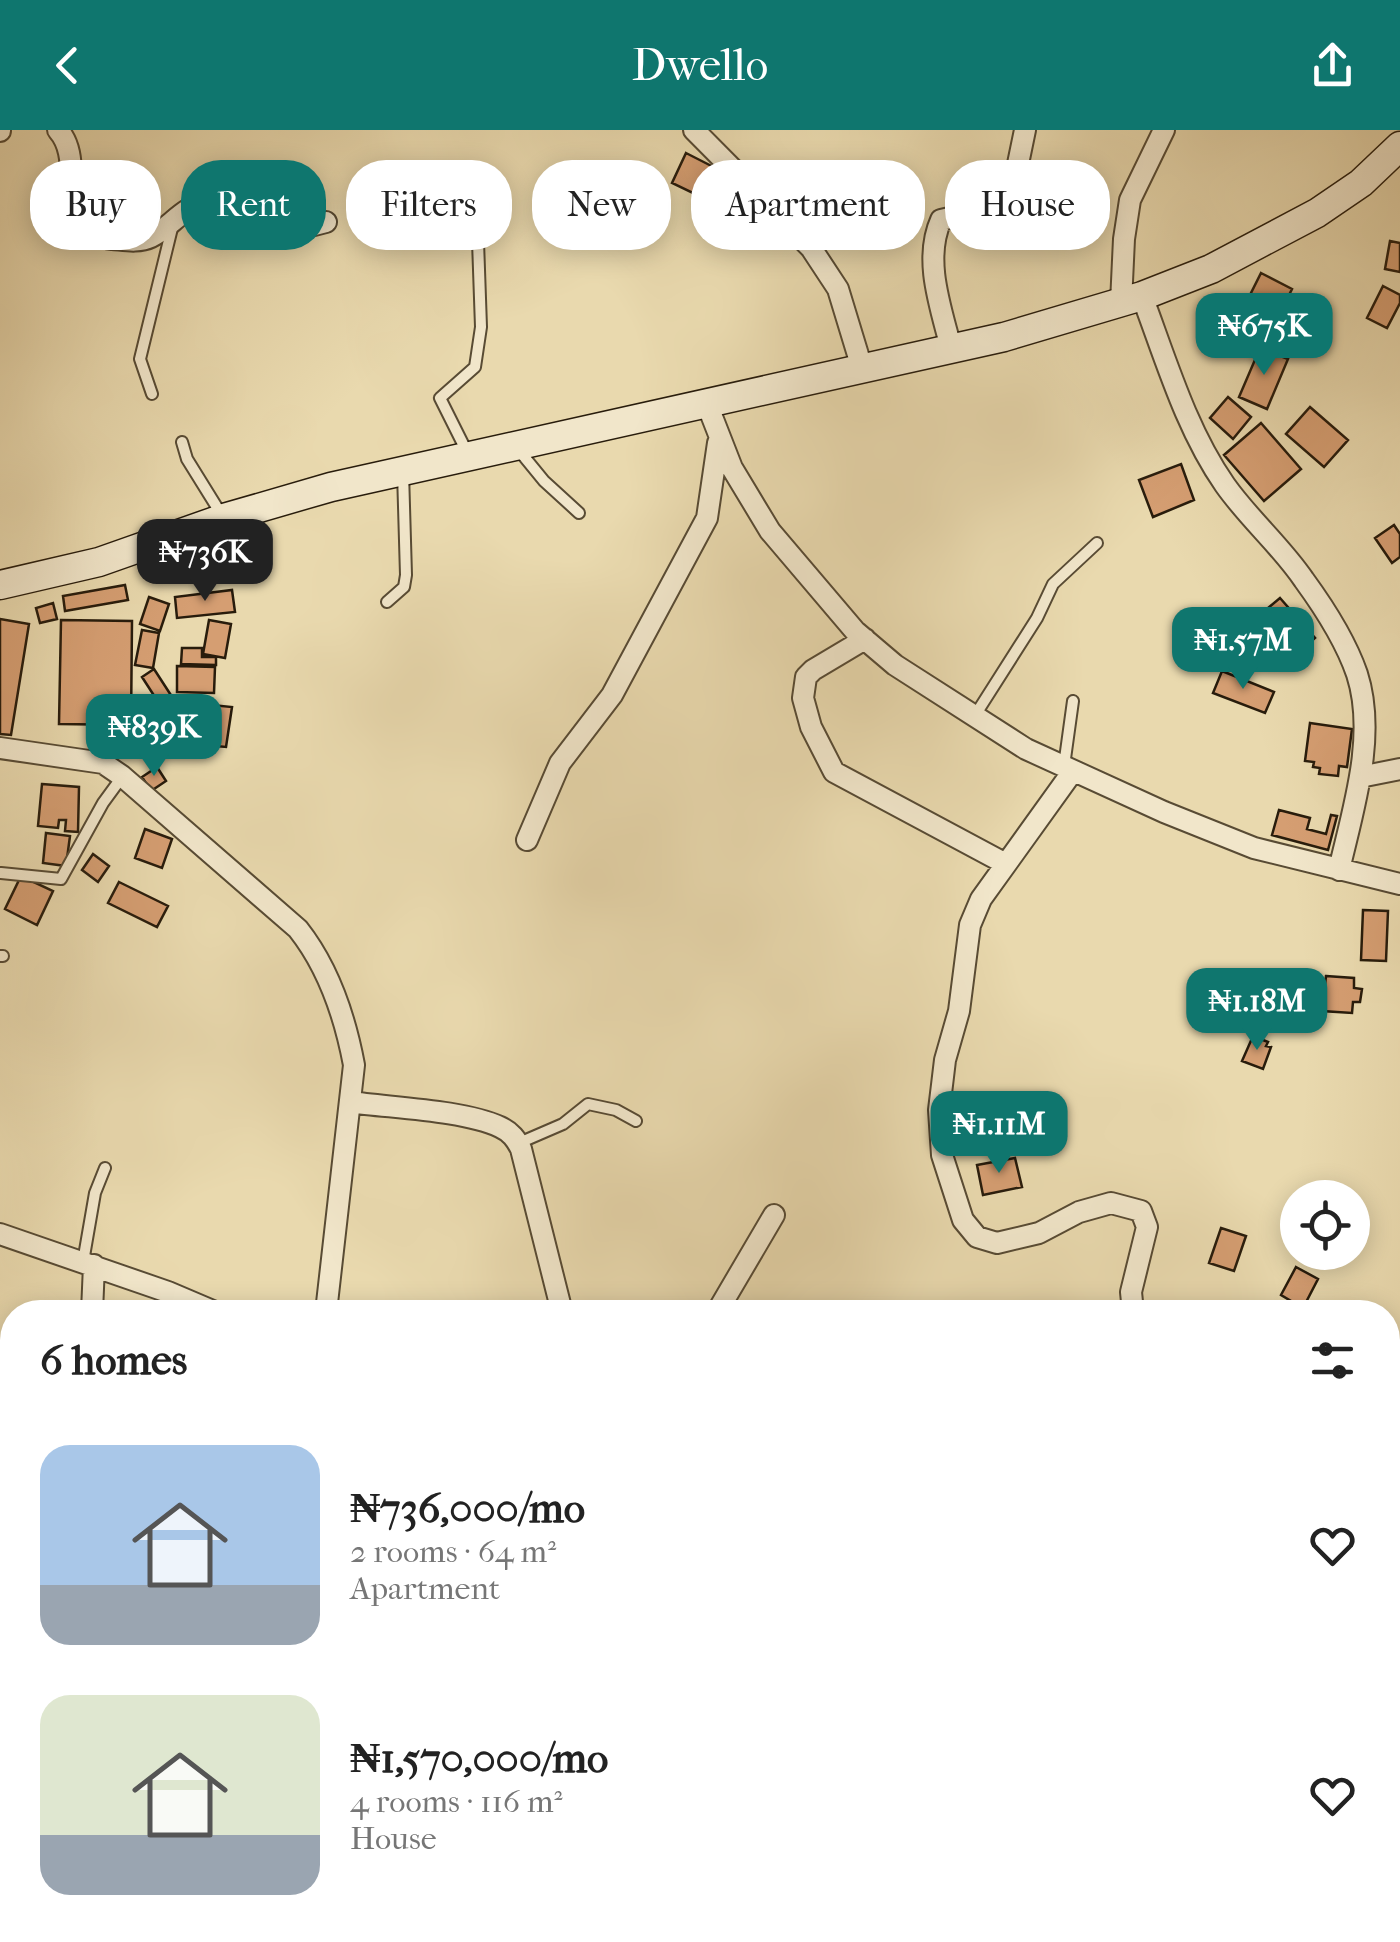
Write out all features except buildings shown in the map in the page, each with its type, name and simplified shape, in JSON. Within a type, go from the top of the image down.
[{"type":"main road","points":[[0,585],[99,562],[331,486],[517,448],[951,348],[1132,300],[1211,269],[1317,212],[1361,183],[1400,146]]},
{"type":"street","points":[[58,130],[72,156],[75,201],[86,228],[100,238],[133,241],[151,237],[181,214]]},
{"type":"street","points":[[694,130],[810,248],[838,289],[862,368]]},
{"type":"street","points":[[1019,160],[1025,130]]},
{"type":"street","points":[[1164,130],[1130,200],[1124,239],[1132,300],[1207,456],[1227,488],[1304,580],[1357,674],[1363,720],[1360,777],[1339,870]]},
{"type":"street","points":[[945,219],[940,220],[935,232],[934,276],[951,348]]},
{"type":"street","points":[[707,404],[719,441],[770,531],[864,639],[895,666],[1026,749],[1164,812],[1254,848],[1400,884]]},
{"type":"street","points":[[526,840],[560,763],[612,694],[707,518],[719,441]]},
{"type":"street","points":[[864,639],[813,670],[802,688],[811,727],[834,772],[1006,864]]},
{"type":"street","points":[[0,748],[103,763],[298,929],[316,951],[350,1040],[354,1065],[327,1300]]},
{"type":"street","points":[[1069,769],[981,899],[970,924],[959,1011],[944,1060],[939,1110],[942,1154],[963,1220],[977,1237],[996,1243],[1039,1233],[1079,1212],[1111,1203],[1140,1211],[1147,1227],[1132,1300]]},
{"type":"street","points":[[1360,777],[1400,769]]},
{"type":"street","points":[[350,1102],[467,1118],[500,1127],[514,1136],[559,1300]]},
{"type":"street","points":[[724,1300],[774,1216]]},
{"type":"street","points":[[0,1234],[187,1300]]},
{"type":"street","points":[[88,1264],[91,1300]]},
{"type":"lane","points":[[152,394],[140,359],[175,218]]},
{"type":"lane","points":[[468,458],[460,433],[440,398],[468,376],[478,354],[478,250]]},
{"type":"lane","points":[[182,442],[224,518]]},
{"type":"lane","points":[[517,448],[544,481],[579,513]]},
{"type":"lane","points":[[387,602],[404,587],[406,576],[403,472]]},
{"type":"lane","points":[[973,718],[1053,584],[1097,543]]},
{"type":"lane","points":[[1069,769],[1074,702]]},
{"type":"lane","points":[[2,873],[61,879],[122,776]]},
{"type":"lane","points":[[518,1144],[564,1124],[588,1104],[616,1110],[636,1121]]},
{"type":"lane","points":[[88,1264],[95,1193],[105,1168]]}]
